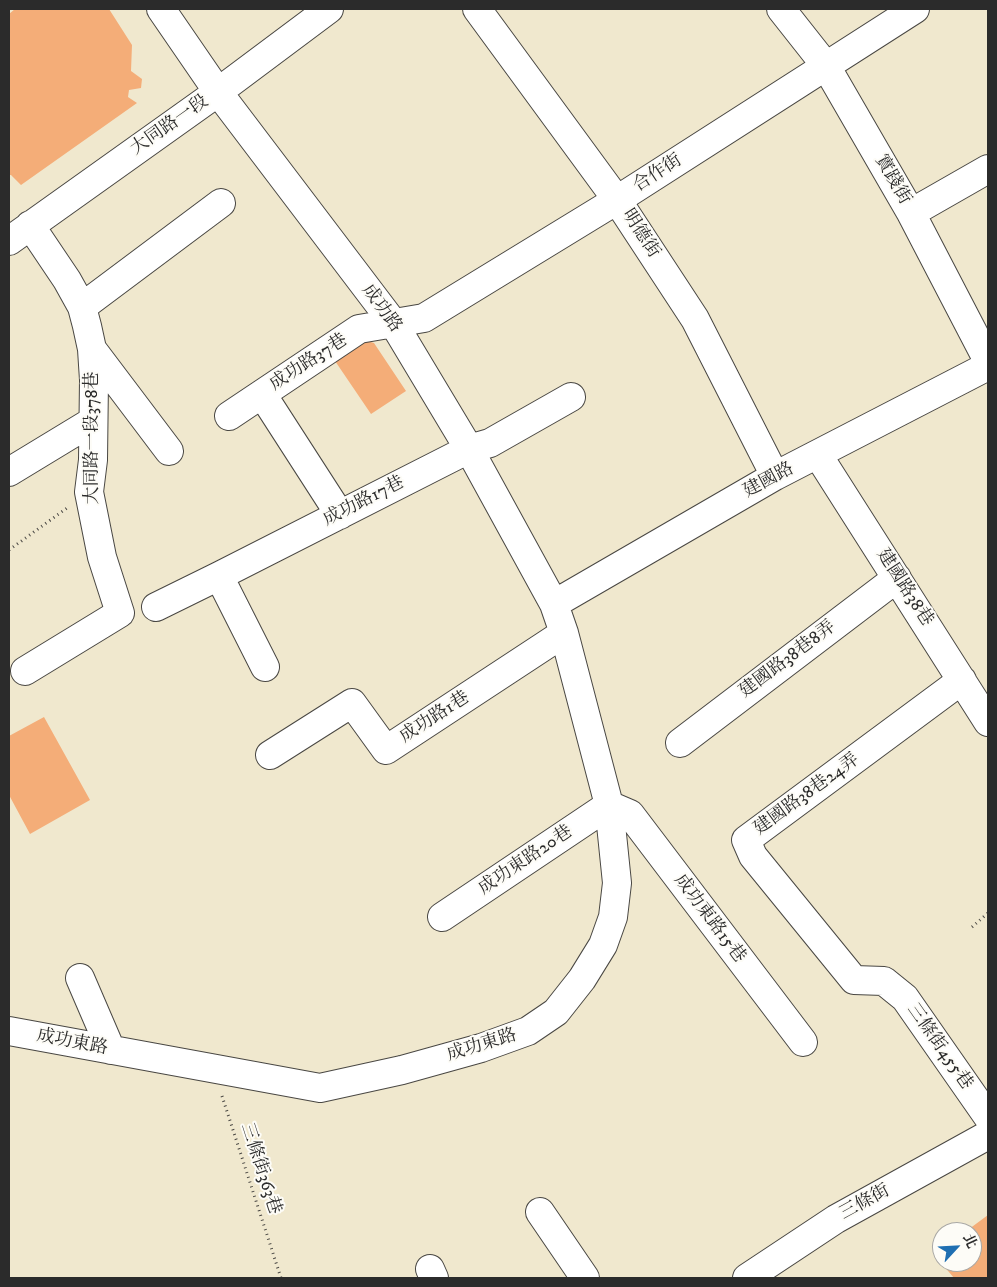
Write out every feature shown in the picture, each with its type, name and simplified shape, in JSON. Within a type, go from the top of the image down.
[{"type":"street","name":"成功路","points":[[162,9],[218,92],[394,324],[469,449],[554,604],[564,633]]},
{"type":"street","name":"大同路一段","points":[[19,233],[218,92],[329,9]]},
{"type":"street","name":"明德街","points":[[478,9],[617,200],[695,319],[775,476]]},
{"type":"street","name":"實踐街","points":[[781,9],[826,66],[911,213],[988,361]]},
{"type":"street","name":"合作街","points":[[394,324],[424,318],[617,200],[915,9]]},
{"type":"street","points":[[911,213],[988,169]]},
{"type":"street","points":[[82,307],[221,203]]},
{"type":"street","name":"大同路一段378巷","points":[[19,233],[67,280],[82,307],[92,348],[94,380],[93,460],[89,492],[102,557],[120,613],[25,671]]},
{"type":"street","name":"成功路37巷","points":[[229,416],[359,329],[394,324]]},
{"type":"street","points":[[92,348],[169,451]]},
{"type":"street","name":"建國路","points":[[554,604],[775,476],[988,366]]},
{"type":"street","points":[[262,394],[340,515]]},
{"type":"street","name":"成功路17巷","points":[[156,607],[469,449],[490,443],[571,397]]},
{"type":"street","points":[[9,472],[93,421]]},
{"type":"street","name":"建國路38巷","points":[[818,455],[988,722]]},
{"type":"street","points":[[219,576],[265,667]]},
{"type":"street","name":"建國路38巷8弄","points":[[680,743],[897,578]]},
{"type":"street","name":"成功路1巷","points":[[270,755],[352,702],[386,750],[564,633]]},
{"type":"street","name":"成功東路","points":[[9,1031],[320,1088],[402,1070],[481,1048],[528,1031],[556,1012],[582,979],[603,944],[613,916],[617,882],[609,805],[564,633]]},
{"type":"street","name":"建國路38巷24弄","points":[[884,981],[854,980],[753,856],[746,840],[962,680]]},
{"type":"street","name":"成功東路20巷","points":[[442,917],[609,805]]},
{"type":"street","name":"成功東路15巷","points":[[609,805],[630,814],[803,1042]]},
{"type":"street","points":[[80,978],[111,1050]]},
{"type":"street","name":"三條街455巷","points":[[884,981],[905,998],[988,1118]]},
{"type":"street","name":"三條街","points":[[747,1278],[836,1219],[988,1134]]},
{"type":"street","points":[[540,1212],[585,1278]]},
{"type":"path","points":[[9,550],[89,492]]},
{"type":"path","points":[[972,927],[988,913]]},
{"type":"path","name":"三條街363巷","points":[[213,1068],[281,1278]]},
{"type":"building","points":[[15,9],[109,9],[132,45],[131,71],[142,79],[141,88],[129,90],[128,97],[137,103],[21,185],[9,175],[9,14]]},
{"type":"building","points":[[361,339],[374,343],[406,391],[371,414],[333,358]]},
{"type":"building","points":[[44,717],[90,800],[30,834],[9,795],[9,736]]},
{"type":"building","points":[[988,1215],[988,1278],[954,1278],[949,1272],[982,1272],[982,1222],[979,1222]]}]
